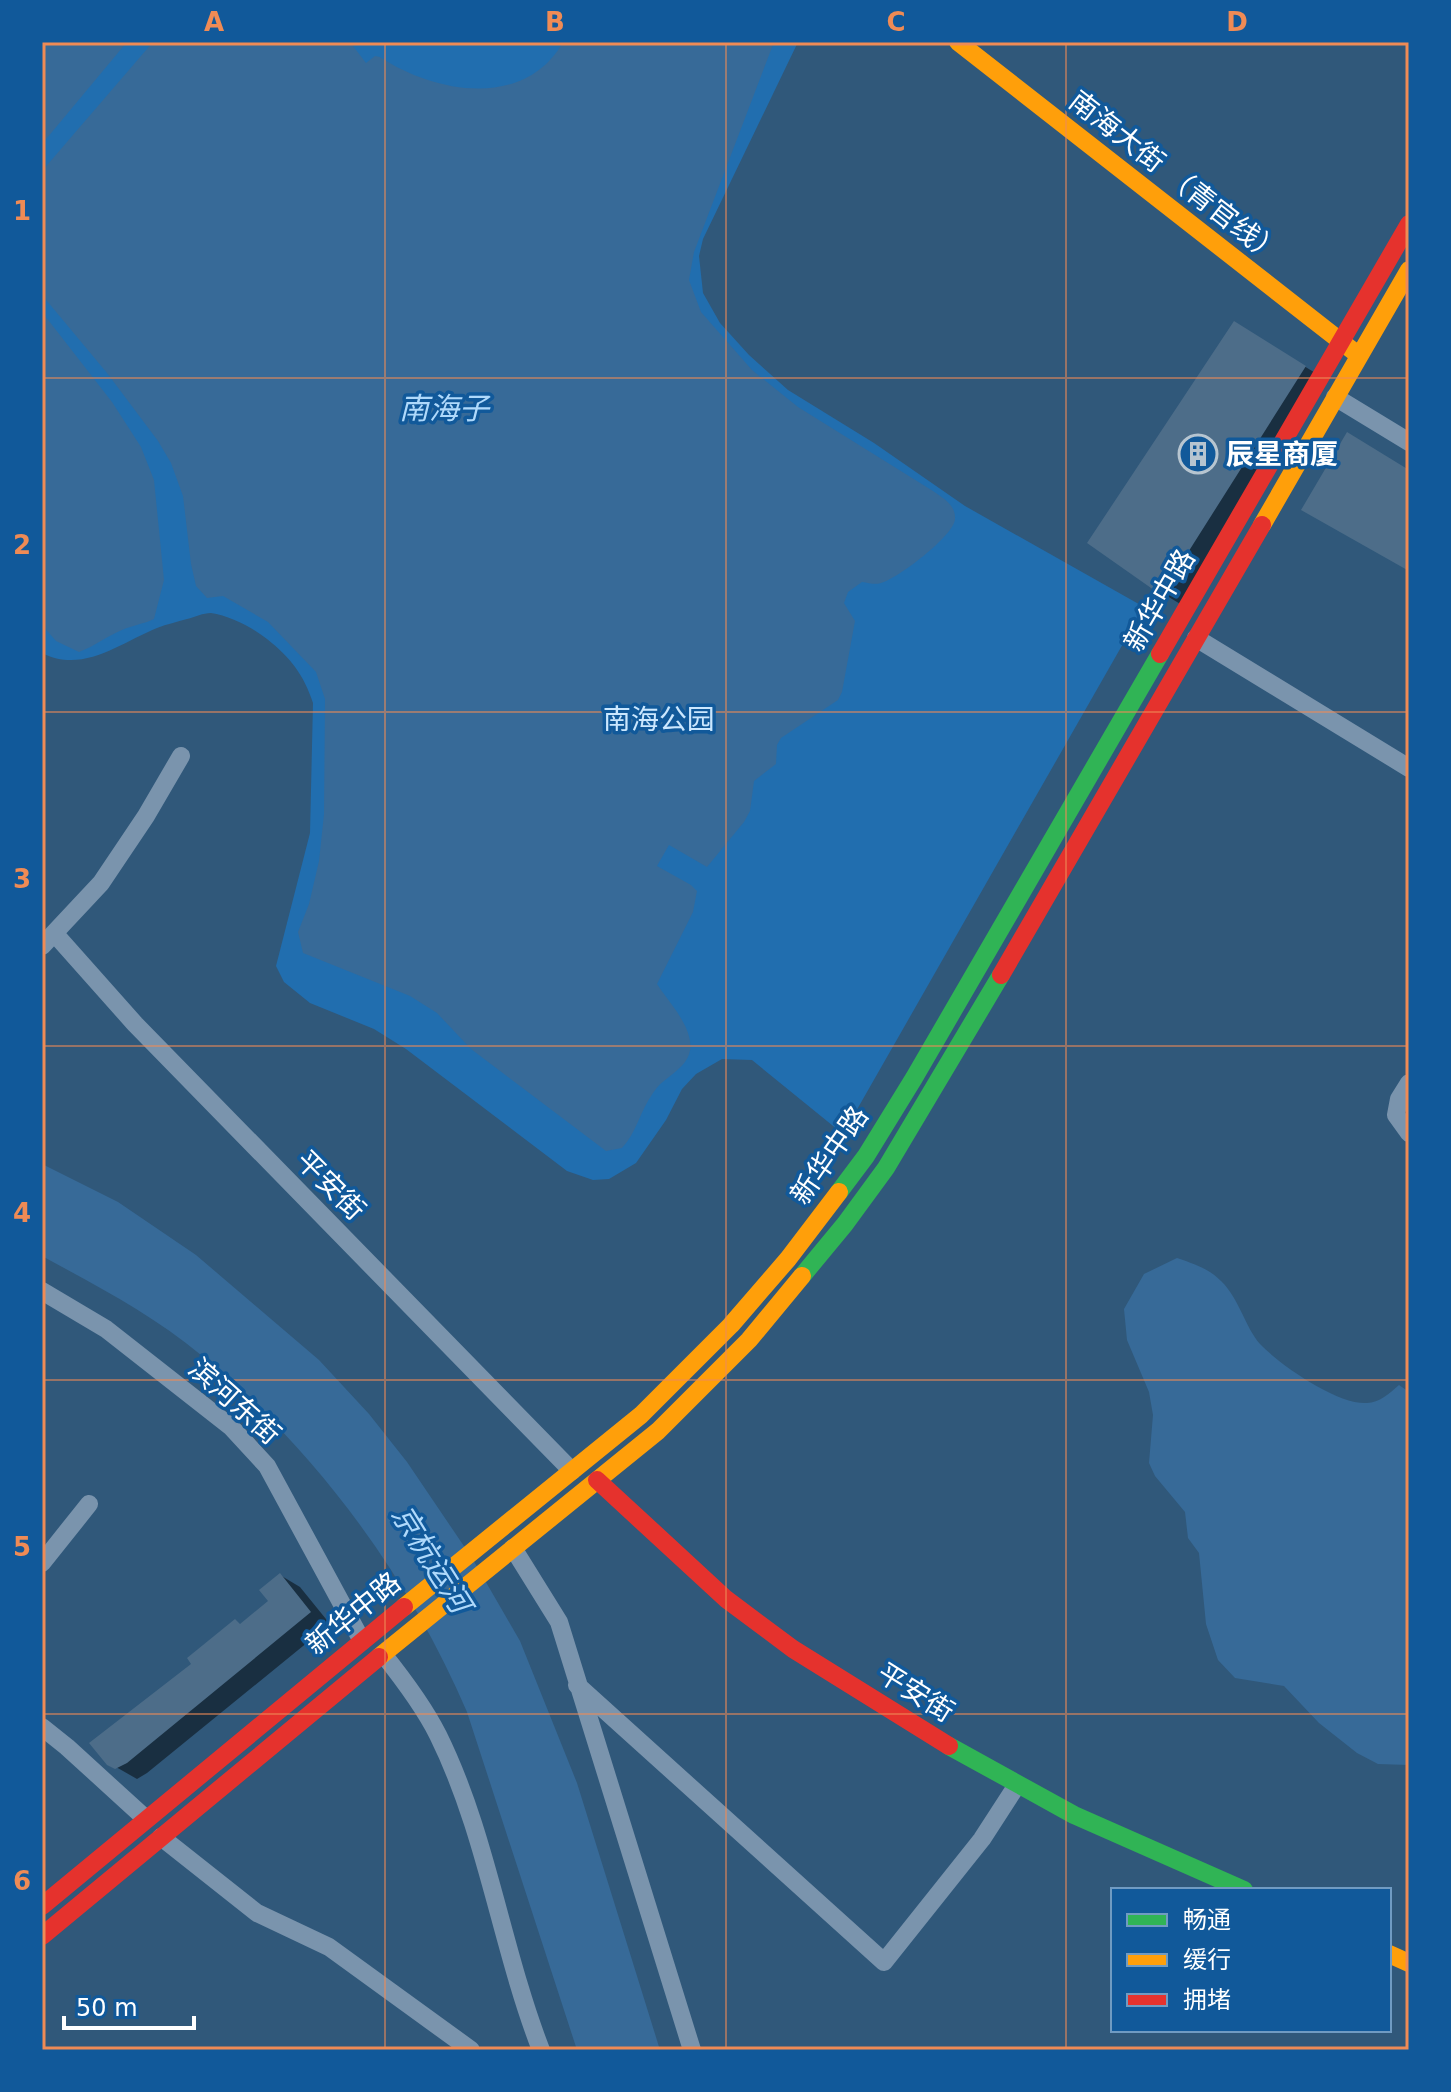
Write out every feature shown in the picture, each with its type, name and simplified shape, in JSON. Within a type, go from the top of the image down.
[{"type":"main road","name":"南海大街 （青官线）","points":[[958,42],[1359,356]]},
{"type":"main road","name":"新华中路","points":[[42,1906],[641,1415],[731,1325],[788,1259],[866,1156],[937,1040],[1409,224]]},
{"type":"main road","name":"新华中路","points":[[42,1936],[658,1431],[739,1350],[806,1273],[886,1168],[935,1089],[1409,270]]},
{"type":"main road","name":"平安街","points":[[597,1480],[726,1599],[762,1627],[972,1761],[1074,1815],[1239,1888]]},
{"type":"street","points":[[1335,397],[1409,442]]},
{"type":"street","points":[[1196,638],[1409,768]]},
{"type":"street","name":"平安街","points":[[181,756],[101,883],[49,940],[572,1471]]},
{"type":"street","points":[[1409,1083],[1399,1099],[1396,1115],[1409,1133]]},
{"type":"street","name":"滨河东街","points":[[42,1291],[118,1338],[231,1427],[267,1466],[362,1641]]},
{"type":"street","points":[[42,1563],[89,1504]]},
{"type":"street","points":[[513,1548],[559,1622],[692,2050]]},
{"type":"street","points":[[383,1654],[437,1733],[467,1804],[523,2003],[541,2050]]},
{"type":"street","points":[[577,1685],[884,1962],[982,1839],[1017,1785]]},
{"type":"street","points":[[42,1727],[146,1819]]},
{"type":"street","points":[[161,1837],[257,1913],[329,1947],[471,2050]]},
{"type":"green space","name":"南海子","points":[[42,42],[798,42],[703,239],[699,256],[703,293],[720,323],[749,355],[788,390],[874,443],[965,506],[1144,607],[843,1134],[752,1060],[722,1059],[696,1074],[682,1089],[666,1120],[636,1163],[609,1179],[593,1180],[567,1171],[406,1049],[374,1029],[310,1003],[284,982],[276,966],[310,833],[313,703],[301,675],[283,653],[248,626],[211,613],[161,627],[87,658],[57,659],[42,653]]},
{"type":"water","points":[[42,42],[127,42],[42,144]]},
{"type":"water","name":"南海子","points":[[153,42],[350,42],[366,63],[375,56],[380,57],[426,79],[452,86],[478,88],[503,86],[526,78],[546,64],[563,42],[774,42],[694,252],[689,280],[701,312],[752,370],[798,407],[941,496],[951,506],[955,519],[935,546],[899,574],[879,584],[862,582],[848,592],[844,603],[855,621],[838,700],[781,738],[777,745],[776,764],[754,781],[750,811],[744,822],[707,867],[669,845],[657,866],[697,891],[693,912],[657,984],[682,1020],[690,1042],[690,1052],[685,1062],[653,1093],[622,1148],[606,1151],[471,1049],[437,1013],[410,996],[303,953],[298,932],[309,904],[319,861],[324,814],[325,699],[316,672],[268,622],[223,596],[207,598],[196,586],[183,496],[171,463],[107,373],[42,295],[42,171]]},
{"type":"water","points":[[42,312],[112,402],[141,447],[154,480],[164,580],[154,619],[122,630],[79,652],[56,641],[42,625]]},
{"type":"water","name":"京杭运河","points":[[42,1164],[118,1202],[196,1255],[319,1360],[369,1414],[407,1462],[472,1558],[520,1641],[577,1783],[660,2050],[577,2050],[467,1712],[417,1612],[355,1518],[320,1474],[243,1392],[164,1327],[42,1256]]},
{"type":"water","points":[[1177,1258],[1195,1264],[1221,1281],[1260,1344],[1310,1382],[1355,1402],[1376,1401],[1399,1385],[1409,1392],[1409,1765],[1378,1764],[1357,1753],[1319,1723],[1284,1686],[1235,1678],[1218,1660],[1206,1624],[1199,1553],[1188,1538],[1185,1512],[1155,1476],[1149,1463],[1153,1415],[1149,1392],[1127,1340],[1124,1309],[1144,1274]]},
{"type":"building","name":"辰星商厦","points":[[1234,321],[1306,366],[1161,595],[1087,543]]},
{"type":"building","points":[[1347,432],[1409,470],[1409,571],[1301,510]]},
{"type":"building","points":[[280,1573],[311,1612],[127,1763],[115,1769],[107,1765],[89,1743],[191,1664],[187,1658],[235,1619],[240,1624],[268,1601],[259,1590]]},
{"type":"traffic: fast","points":[[839,1192],[866,1156],[914,1078],[1160,654]]},
{"type":"traffic: fast","points":[[802,1276],[886,1168],[1001,975]]},
{"type":"traffic: fast","points":[[949,1746],[1074,1815],[1239,1888]]},
{"type":"traffic: slow","points":[[958,42],[1357,354]]},
{"type":"traffic: slow","points":[[1262,525],[1409,270]]},
{"type":"traffic: slow","points":[[404,1607],[641,1415],[731,1325],[788,1259],[839,1192]]},
{"type":"traffic: slow","points":[[379,1657],[658,1431],[749,1340],[802,1276]]},
{"type":"traffic: slow","points":[[1391,1955],[1409,1963]]},
{"type":"traffic: jam","points":[[1160,654],[1409,224]]},
{"type":"traffic: jam","points":[[1001,975],[1262,525]]},
{"type":"traffic: jam","points":[[597,1480],[726,1599],[793,1649],[949,1746]]},
{"type":"traffic: jam","points":[[42,1906],[404,1607]]},
{"type":"traffic: jam","points":[[42,1936],[379,1657]]},
{"type":"place","name":"辰星商厦","points":[[1198,454]]},
{"type":"park label","name":"南海公园","points":[[659,719]]}]
